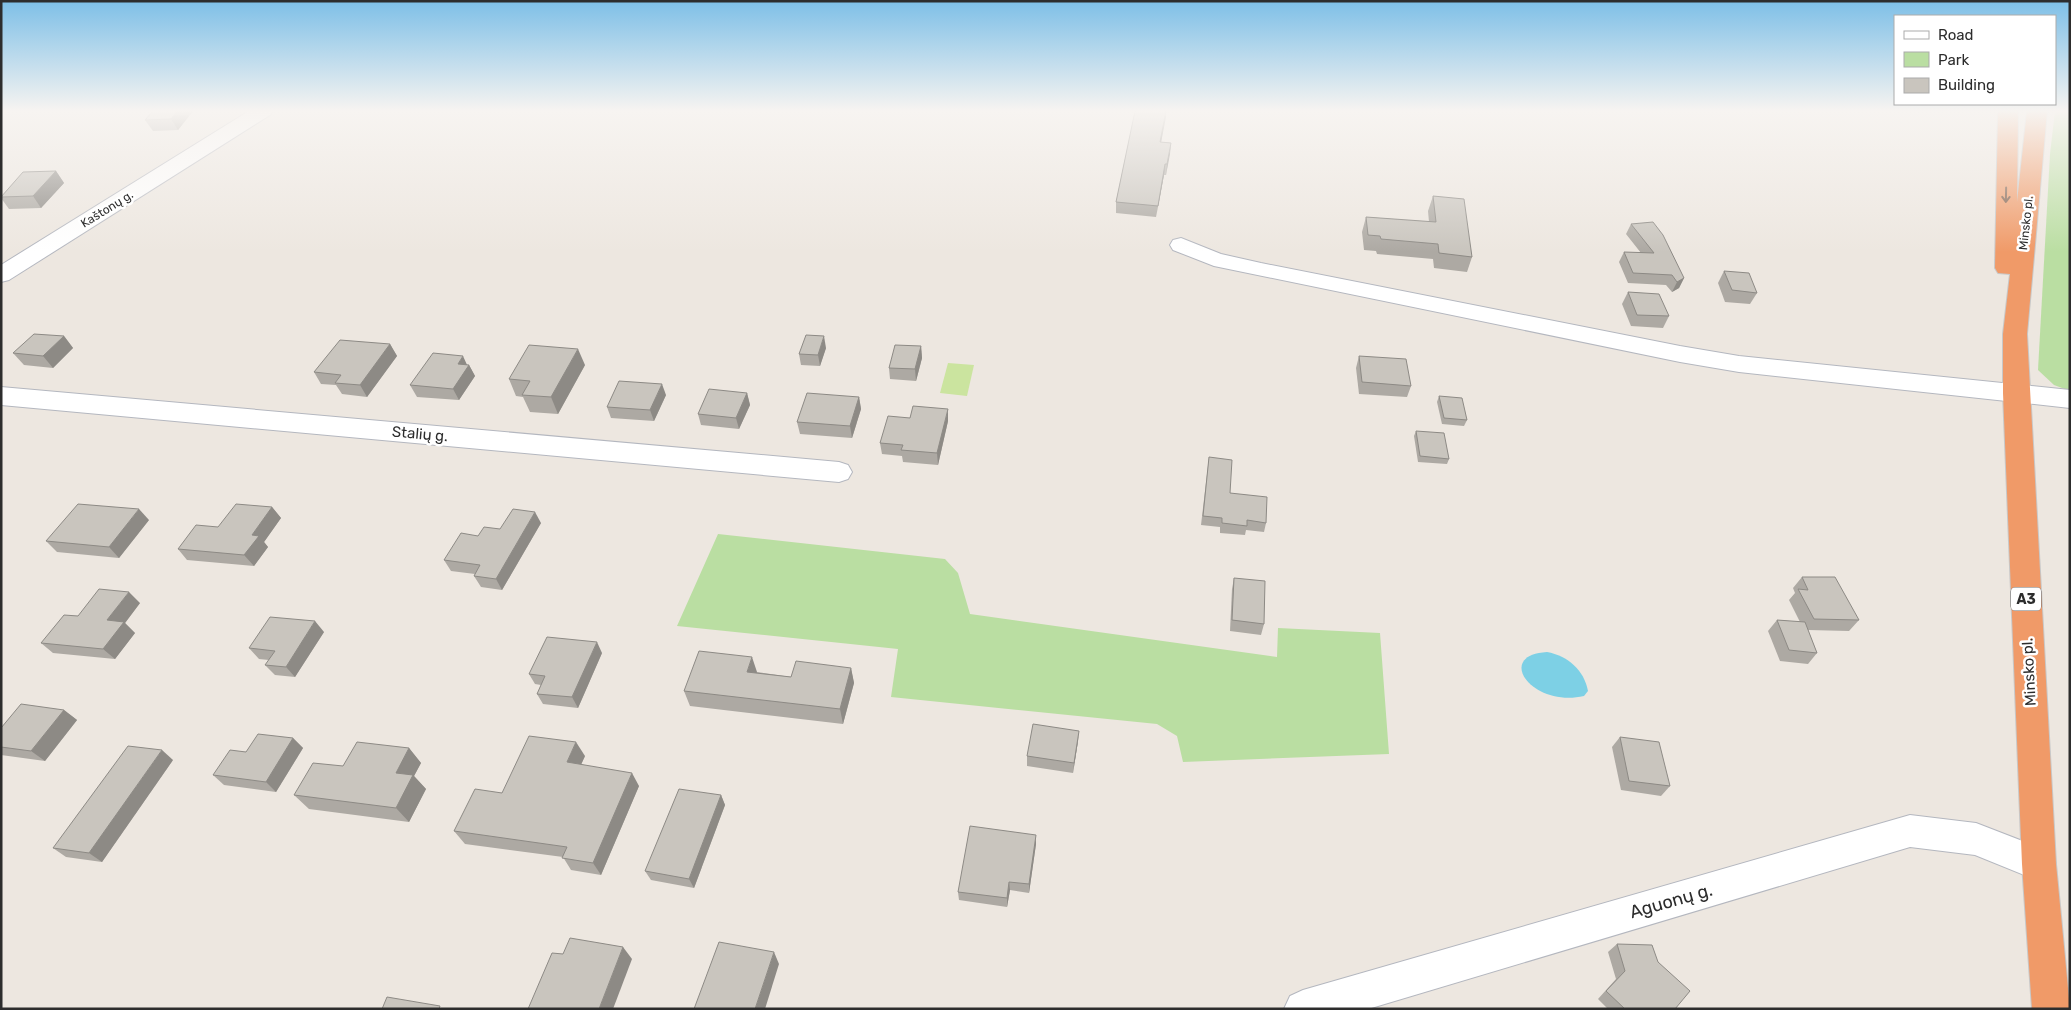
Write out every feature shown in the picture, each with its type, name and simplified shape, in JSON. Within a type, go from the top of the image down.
[{"type":"highway","name":"Minsko pl.","points":[[2007,158],[2005,258],[2015,334],[2016,393],[2039,864],[2051,1009]]},
{"type":"highway","name":"Minsko pl.","points":[[2015,334],[2032,158]]},
{"type":"street","name":"Kaštonų g.","points":[[1,274],[187,158]]},
{"type":"street","points":[[1180,245],[1214,259],[1261,270],[1680,354],[1739,364],[2070,399]]},
{"type":"street","name":"Stalių g.","points":[[1,396],[839,472]]},
{"type":"street","name":"Aguonų g.","points":[[1303,1009],[1910,832],[1976,839],[2039,864]]},
{"type":"green space","points":[[2050,158],[2070,158],[2070,391],[2054,385],[2038,370]]},
{"type":"green space","points":[[948,363],[974,365],[967,396],[940,393]]},
{"type":"green space","points":[[718,534],[945,559],[958,573],[970,614],[1277,657],[1278,628],[1380,633],[1389,754],[1183,762],[1177,736],[1157,724],[891,697],[898,649],[677,626]]},
{"type":"water","points":[[1547,652],[1562,657],[1579,670],[1588,691],[1584,696],[1565,698],[1549,695],[1535,688],[1526,680],[1522,670],[1523,662],[1531,655]]},
{"type":"building","points":[[1125,158],[1168,158],[1167,164],[1165,164],[1158,206],[1116,202]]},
{"type":"building","points":[[56,171],[33,196],[1,197],[23,172]]},
{"type":"building","points":[[1433,196],[1464,199],[1472,257],[1439,253],[1438,244],[1381,239],[1380,236],[1368,235],[1366,217],[1436,222]]},
{"type":"building","points":[[1653,222],[1663,235],[1684,278],[1677,282],[1672,275],[1633,273],[1624,252],[1654,253],[1631,224]]},
{"type":"building","points":[[1724,271],[1749,273],[1757,293],[1732,290]]},
{"type":"building","points":[[1628,292],[1659,294],[1669,316],[1637,315]]},
{"type":"building","points":[[34,334],[64,336],[43,356],[13,353]]},
{"type":"building","points":[[806,335],[824,336],[818,355],[799,354]]},
{"type":"building","points":[[340,340],[390,344],[360,385],[335,383],[341,375],[314,372]]},
{"type":"building","points":[[529,345],[578,349],[551,397],[522,395],[530,381],[509,379]]},
{"type":"building","points":[[895,345],[921,346],[915,369],[889,368]]},
{"type":"building","points":[[433,353],[463,356],[458,364],[469,365],[453,389],[410,385]]},
{"type":"building","points":[[1359,356],[1406,359],[1411,386],[1362,382]]},
{"type":"building","points":[[619,381],[662,384],[650,410],[607,407]]},
{"type":"building","points":[[709,389],[747,393],[736,418],[698,414]]},
{"type":"building","points":[[807,393],[859,397],[850,426],[797,422]]},
{"type":"building","points":[[1439,396],[1462,398],[1467,420],[1444,418]]},
{"type":"building","points":[[913,406],[948,409],[937,453],[901,450],[903,445],[880,443],[888,416],[910,418]]},
{"type":"building","points":[[1416,431],[1444,433],[1449,459],[1420,456]]},
{"type":"building","points":[[1209,457],[1232,460],[1230,493],[1267,497],[1266,523],[1247,520],[1247,526],[1222,523],[1222,518],[1203,516]]},
{"type":"building","points":[[78,504],[139,509],[109,547],[46,541]]},
{"type":"building","points":[[236,504],[272,507],[252,535],[259,536],[244,555],[178,549],[196,525],[218,527]]},
{"type":"building","points":[[513,509],[535,512],[496,579],[474,576],[480,565],[444,560],[461,533],[478,536],[484,527],[500,529]]},
{"type":"building","points":[[1802,577],[1835,577],[1859,620],[1814,619],[1798,589],[1808,590]]},
{"type":"building","points":[[1234,578],[1265,581],[1264,624],[1232,620]]},
{"type":"building","points":[[99,589],[129,592],[107,620],[124,622],[103,649],[41,643],[64,615],[78,616]]},
{"type":"building","points":[[270,617],[315,621],[286,667],[265,665],[275,651],[249,648]]},
{"type":"building","points":[[1777,620],[1805,622],[1817,653],[1789,650]]},
{"type":"building","points":[[547,637],[597,642],[572,697],[537,694],[545,676],[529,674]]},
{"type":"building","points":[[699,651],[752,657],[747,672],[791,677],[796,661],[851,668],[840,709],[684,691]]},
{"type":"building","points":[[21,704],[64,710],[31,751],[1,747],[1,728]]},
{"type":"building","points":[[1033,724],[1079,731],[1074,763],[1027,756]]},
{"type":"building","points":[[258,734],[293,738],[266,782],[213,775],[230,750],[246,752]]},
{"type":"building","points":[[529,736],[576,742],[567,762],[632,773],[593,863],[562,858],[567,847],[454,831],[475,789],[502,793]]},
{"type":"building","points":[[1620,737],[1659,742],[1670,786],[1629,781]]},
{"type":"building","points":[[357,742],[409,748],[396,773],[413,775],[396,808],[294,795],[313,763],[343,766]]},
{"type":"building","points":[[128,746],[162,750],[89,853],[53,848]]},
{"type":"building","points":[[679,789],[721,795],[689,879],[645,871]]},
{"type":"building","points":[[970,826],[1036,835],[1029,884],[1009,882],[1007,898],[958,892]]},
{"type":"building","points":[[570,938],[623,947],[599,1009],[528,1009],[552,953],[563,954]]},
{"type":"building","points":[[719,942],[774,952],[755,1009],[694,1009]]},
{"type":"building","points":[[1617,944],[1652,945],[1658,962],[1690,991],[1675,1009],[1625,1009],[1606,991],[1625,971]]},
{"type":"building","points":[[387,997],[440,1006],[439,1009],[382,1009]]}]
